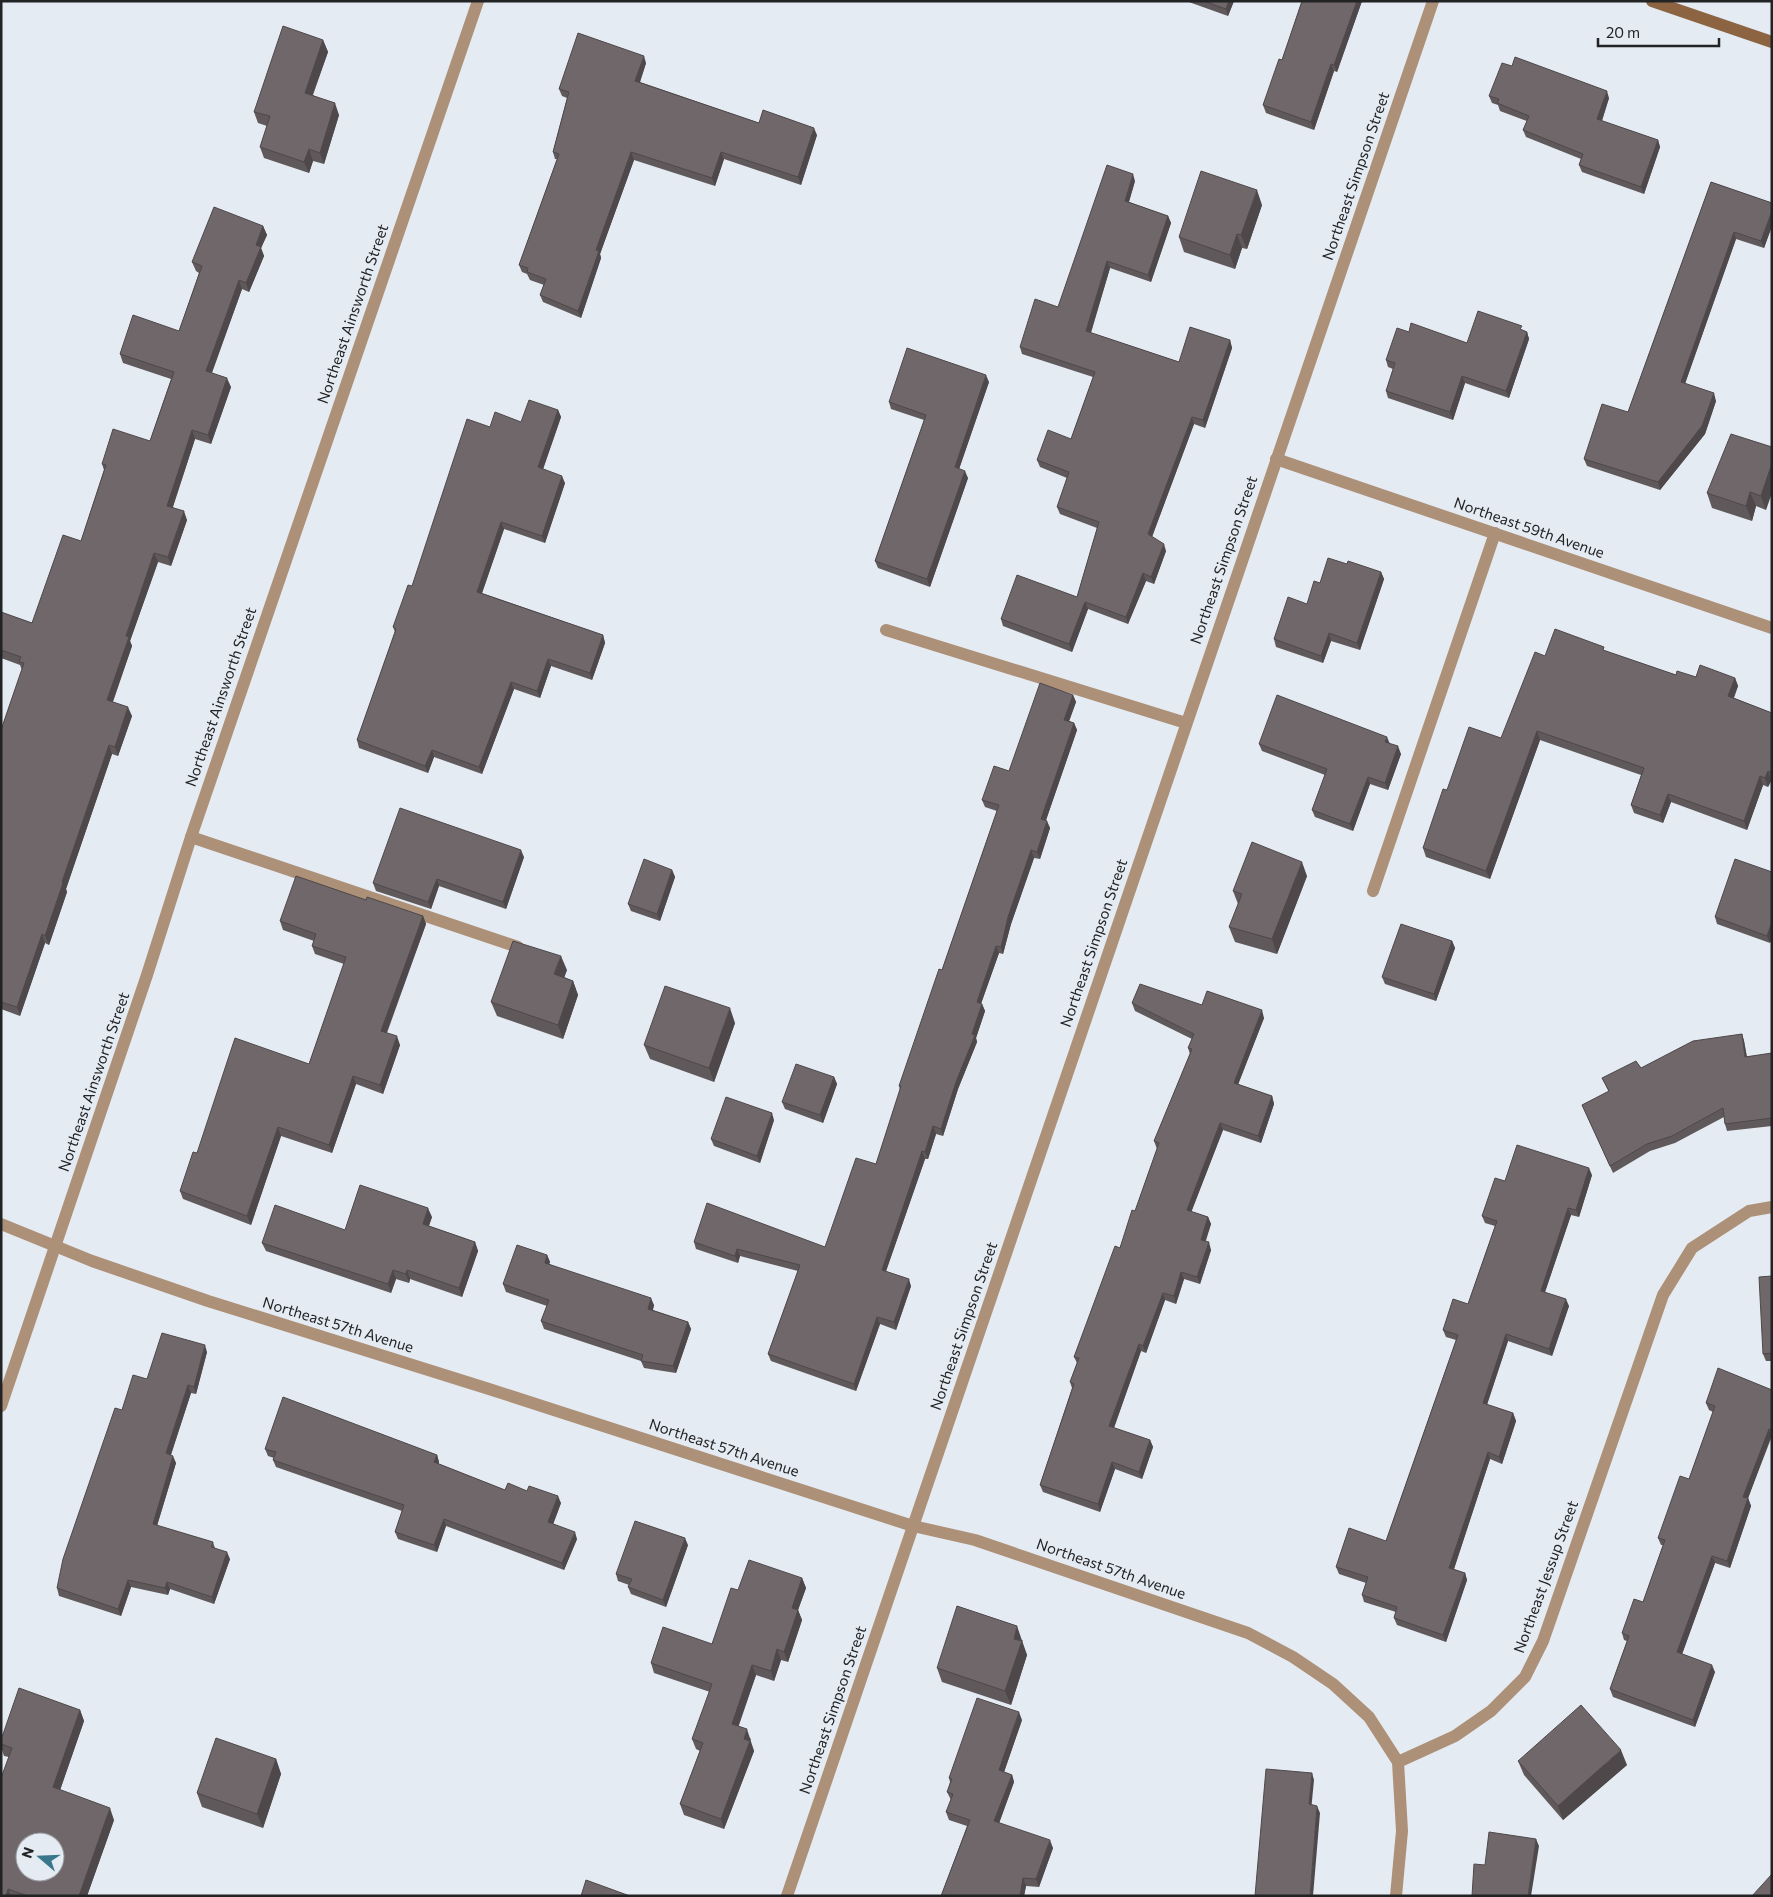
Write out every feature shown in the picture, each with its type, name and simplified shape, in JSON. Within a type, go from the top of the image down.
[{"type":"street","name":"Northeast Ainsworth Street","points":[[1,1406],[147,975],[191,836],[478,1]]},
{"type":"street","name":"Northeast Simpson Street","points":[[787,1896],[1433,1]]},
{"type":"street","points":[[1652,1],[1772,42]]},
{"type":"street","name":"Northeast 59th Avenue","points":[[1276,459],[1772,628]]},
{"type":"street","points":[[1373,890],[1495,534]]},
{"type":"street","points":[[886,630],[1186,724]]},
{"type":"street","points":[[191,836],[518,946]]},
{"type":"street","name":"Northeast Jessup Street","points":[[1398,1762],[1455,1736],[1491,1711],[1525,1677],[1543,1641],[1663,1295],[1692,1248],[1749,1210],[1772,1207]]},
{"type":"street","name":"Northeast 57th Avenue","points":[[1,1224],[92,1261],[208,1301],[489,1389],[913,1526],[975,1540],[1248,1633],[1293,1657],[1333,1684],[1369,1717],[1398,1762]]},
{"type":"street","points":[[1396,1896],[1402,1831],[1398,1762]]},
{"type":"building","points":[[1203,1],[1229,1],[1226,9]]},
{"type":"building","points":[[1302,1],[1357,1],[1334,65],[1331,64],[1311,122],[1263,105],[1279,59],[1282,60]]},
{"type":"building","points":[[283,26],[323,40],[305,93],[335,103],[320,153],[309,149],[304,162],[260,147],[270,116],[254,112]]},
{"type":"building","points":[[578,33],[644,56],[635,81],[759,123],[763,110],[814,128],[798,177],[721,152],[712,178],[631,152],[596,250],[599,251],[578,311],[540,295],[546,279],[527,272],[528,268],[519,265],[559,154],[553,152],[569,92],[559,89]]},
{"type":"building","points":[[1515,57],[1607,91],[1597,119],[1658,140],[1641,187],[1579,165],[1583,154],[1523,130],[1529,116],[1497,103],[1499,99],[1489,96],[1502,63],[1512,66]]},
{"type":"building","points":[[1107,165],[1133,174],[1125,201],[1168,216],[1148,275],[1107,261],[1086,331],[1179,362],[1190,327],[1230,340],[1203,420],[1192,417],[1148,534],[1164,544],[1151,577],[1143,573],[1126,617],[1085,602],[1069,644],[1001,619],[1017,575],[1077,597],[1099,522],[1057,507],[1069,472],[1037,460],[1048,430],[1071,439],[1095,372],[1020,347],[1035,299],[1058,307]]},
{"type":"building","points":[[1201,171],[1257,190],[1241,235],[1237,234],[1230,255],[1179,237]]},
{"type":"building","points":[[1711,182],[1772,203],[1772,211],[1761,241],[1734,232],[1681,382],[1714,393],[1702,426],[1658,482],[1584,459],[1602,404],[1628,412]]},
{"type":"building","points":[[214,207],[263,226],[256,245],[261,247],[246,283],[239,280],[206,371],[227,378],[208,435],[192,430],[167,506],[184,511],[168,557],[154,553],[126,636],[129,637],[107,700],[128,707],[115,747],[109,745],[45,936],[42,934],[17,1007],[1,1002],[1,730],[24,663],[19,662],[21,657],[1,650],[1,612],[32,623],[63,535],[81,541],[106,465],[102,464],[113,429],[150,441],[174,372],[120,354],[133,315],[179,331],[202,266],[192,262]]},
{"type":"building","points":[[1478,311],[1522,326],[1520,329],[1527,332],[1506,391],[1462,376],[1450,412],[1386,391],[1395,363],[1386,360],[1397,328],[1409,332],[1411,323],[1467,343]]},
{"type":"building","points":[[907,348],[986,375],[955,467],[965,471],[927,579],[875,561],[926,415],[889,402]]},
{"type":"building","points":[[529,400],[558,410],[538,467],[562,476],[542,536],[501,522],[477,592],[603,635],[590,673],[548,659],[537,691],[511,682],[479,767],[432,750],[425,766],[357,740],[396,629],[393,627],[408,585],[412,586],[467,419],[490,427],[495,412],[521,422]]},
{"type":"building","points":[[1731,434],[1772,447],[1772,463],[1761,496],[1750,492],[1746,506],[1707,493]]},
{"type":"building","points":[[1328,558],[1347,564],[1348,561],[1381,572],[1357,643],[1329,633],[1321,656],[1274,639],[1288,597],[1307,604],[1314,581],[1320,583]]},
{"type":"building","points":[[1555,629],[1604,647],[1603,650],[1676,675],[1677,671],[1696,677],[1700,665],[1735,678],[1728,696],[1772,713],[1772,773],[1768,771],[1765,778],[1760,776],[1744,821],[1668,794],[1660,815],[1631,805],[1644,768],[1537,731],[1486,871],[1423,848],[1443,789],[1447,790],[1469,727],[1501,738],[1535,652],[1545,656]]},
{"type":"building","points":[[1040,683],[1073,695],[1064,720],[1074,723],[1041,819],[1047,821],[1037,852],[1031,850],[1008,917],[1001,947],[996,946],[977,1002],[982,1004],[972,1034],[975,1035],[956,1082],[941,1129],[933,1126],[925,1152],[922,1151],[882,1270],[909,1279],[894,1322],[877,1317],[854,1384],[768,1354],[800,1265],[737,1249],[735,1256],[694,1242],[707,1203],[825,1247],[856,1158],[876,1164],[901,1086],[899,1086],[939,969],[942,970],[999,805],[982,800],[994,766],[1009,771]]},
{"type":"building","points":[[1277,695],[1387,737],[1385,742],[1398,746],[1385,783],[1368,777],[1350,824],[1312,810],[1327,769],[1259,744]]},
{"type":"building","points":[[400,808],[521,850],[503,902],[437,879],[428,902],[373,883]]},
{"type":"building","points":[[1252,842],[1302,862],[1272,939],[1229,927],[1242,894],[1233,891]]},
{"type":"building","points":[[644,859],[672,870],[657,914],[628,904]]},
{"type":"building","points":[[1735,859],[1772,872],[1772,922],[1767,936],[1715,917]]},
{"type":"building","points":[[296,876],[366,900],[367,897],[423,916],[381,1031],[397,1036],[380,1085],[353,1076],[329,1145],[278,1127],[247,1216],[180,1191],[193,1152],[197,1153],[235,1038],[309,1064],[346,957],[312,946],[316,934],[280,921]]},
{"type":"building","points":[[1401,924],[1452,941],[1434,994],[1382,977]]},
{"type":"building","points":[[513,941],[561,956],[554,974],[573,981],[558,1025],[491,1002]]},
{"type":"building","points":[[1140,984],[1202,1005],[1207,991],[1262,1010],[1234,1083],[1272,1096],[1258,1136],[1220,1123],[1187,1210],[1208,1217],[1201,1240],[1209,1242],[1197,1277],[1181,1272],[1174,1296],[1163,1293],[1143,1346],[1139,1344],[1109,1426],[1150,1440],[1139,1472],[1112,1462],[1098,1504],[1040,1485],[1074,1384],[1070,1382],[1079,1358],[1074,1357],[1115,1246],[1120,1248],[1132,1210],[1135,1211],[1159,1143],[1154,1141],[1192,1049],[1188,1048],[1194,1034],[1132,1003]]},
{"type":"building","points":[[665,986],[730,1008],[709,1068],[644,1045]]},
{"type":"building","points":[[1742,1034],[1745,1057],[1772,1053],[1772,1118],[1725,1124],[1723,1108],[1672,1136],[1647,1144],[1610,1166],[1582,1105],[1609,1091],[1602,1078],[1636,1061],[1641,1068],[1693,1041]]},
{"type":"building","points":[[796,1064],[834,1077],[820,1115],[782,1102]]},
{"type":"building","points":[[726,1097],[772,1113],[757,1156],[711,1139]]},
{"type":"building","points":[[1517,1145],[1589,1168],[1576,1210],[1568,1208],[1541,1291],[1566,1299],[1549,1349],[1506,1334],[1483,1403],[1513,1413],[1499,1457],[1488,1452],[1449,1568],[1465,1573],[1443,1635],[1394,1618],[1397,1607],[1362,1595],[1368,1577],[1336,1567],[1349,1528],[1386,1541],[1458,1335],[1443,1330],[1453,1299],[1468,1304],[1497,1221],[1482,1216],[1495,1178],[1505,1181]]},
{"type":"building","points":[[360,1185],[428,1208],[423,1224],[475,1242],[459,1288],[407,1270],[406,1274],[393,1270],[388,1284],[262,1243],[275,1205],[345,1230]]},
{"type":"building","points":[[517,1245],[547,1255],[545,1263],[651,1298],[648,1309],[688,1322],[673,1366],[641,1361],[643,1355],[541,1321],[549,1300],[503,1284]]},
{"type":"building","points":[[1772,1276],[1772,1353],[1763,1354],[1759,1277]]},
{"type":"building","points":[[162,1333],[205,1345],[194,1387],[188,1385],[166,1453],[173,1456],[153,1524],[213,1542],[211,1547],[227,1552],[212,1597],[167,1582],[165,1588],[128,1580],[118,1609],[57,1588],[63,1559],[115,1408],[122,1410],[133,1375],[147,1379]]},
{"type":"building","points":[[1718,1368],[1772,1390],[1772,1430],[1769,1429],[1743,1497],[1748,1498],[1727,1561],[1712,1556],[1677,1652],[1712,1665],[1693,1720],[1610,1689],[1629,1636],[1622,1633],[1634,1599],[1643,1602],[1665,1540],[1658,1538],[1680,1476],[1689,1479],[1715,1406],[1706,1403]]},
{"type":"building","points":[[283,1397],[437,1455],[434,1462],[505,1490],[508,1483],[527,1491],[529,1486],[558,1496],[548,1522],[575,1532],[562,1563],[444,1519],[434,1545],[395,1532],[404,1505],[273,1460],[276,1452],[265,1449]]},
{"type":"building","points":[[635,1521],[685,1538],[663,1600],[628,1587],[632,1579],[616,1574]]},
{"type":"building","points":[[749,1560],[802,1578],[792,1608],[798,1610],[784,1652],[777,1649],[771,1671],[752,1665],[732,1724],[747,1729],[744,1739],[750,1741],[721,1819],[680,1804],[703,1743],[692,1739],[712,1684],[651,1663],[663,1627],[712,1644],[731,1588],[738,1590]]},
{"type":"building","points":[[957,1606],[1017,1626],[1014,1639],[1022,1641],[1005,1691],[937,1668]]},
{"type":"building","points":[[19,1688],[80,1710],[53,1787],[110,1808],[79,1896],[28,1896],[8,1889],[6,1896],[1,1896],[1,1778],[12,1748],[1,1744]]},
{"type":"building","points":[[977,1698],[1019,1712],[999,1770],[1012,1775],[994,1821],[1050,1840],[1036,1879],[1023,1878],[1020,1896],[941,1896],[970,1820],[946,1812],[953,1794],[947,1792],[952,1779],[949,1778]]},
{"type":"building","points":[[1581,1705],[1621,1750],[1558,1806],[1518,1761]]},
{"type":"building","points":[[216,1738],[276,1759],[257,1814],[197,1793]]},
{"type":"building","points":[[1266,1769],[1312,1773],[1309,1804],[1317,1806],[1310,1896],[1255,1896]]},
{"type":"building","points":[[1489,1832],[1536,1839],[1528,1896],[1472,1896],[1474,1864],[1485,1865]]},
{"type":"building","points":[[1772,1874],[1772,1896],[1752,1896]]},
{"type":"building","points":[[586,1880],[630,1896],[581,1896]]}]
